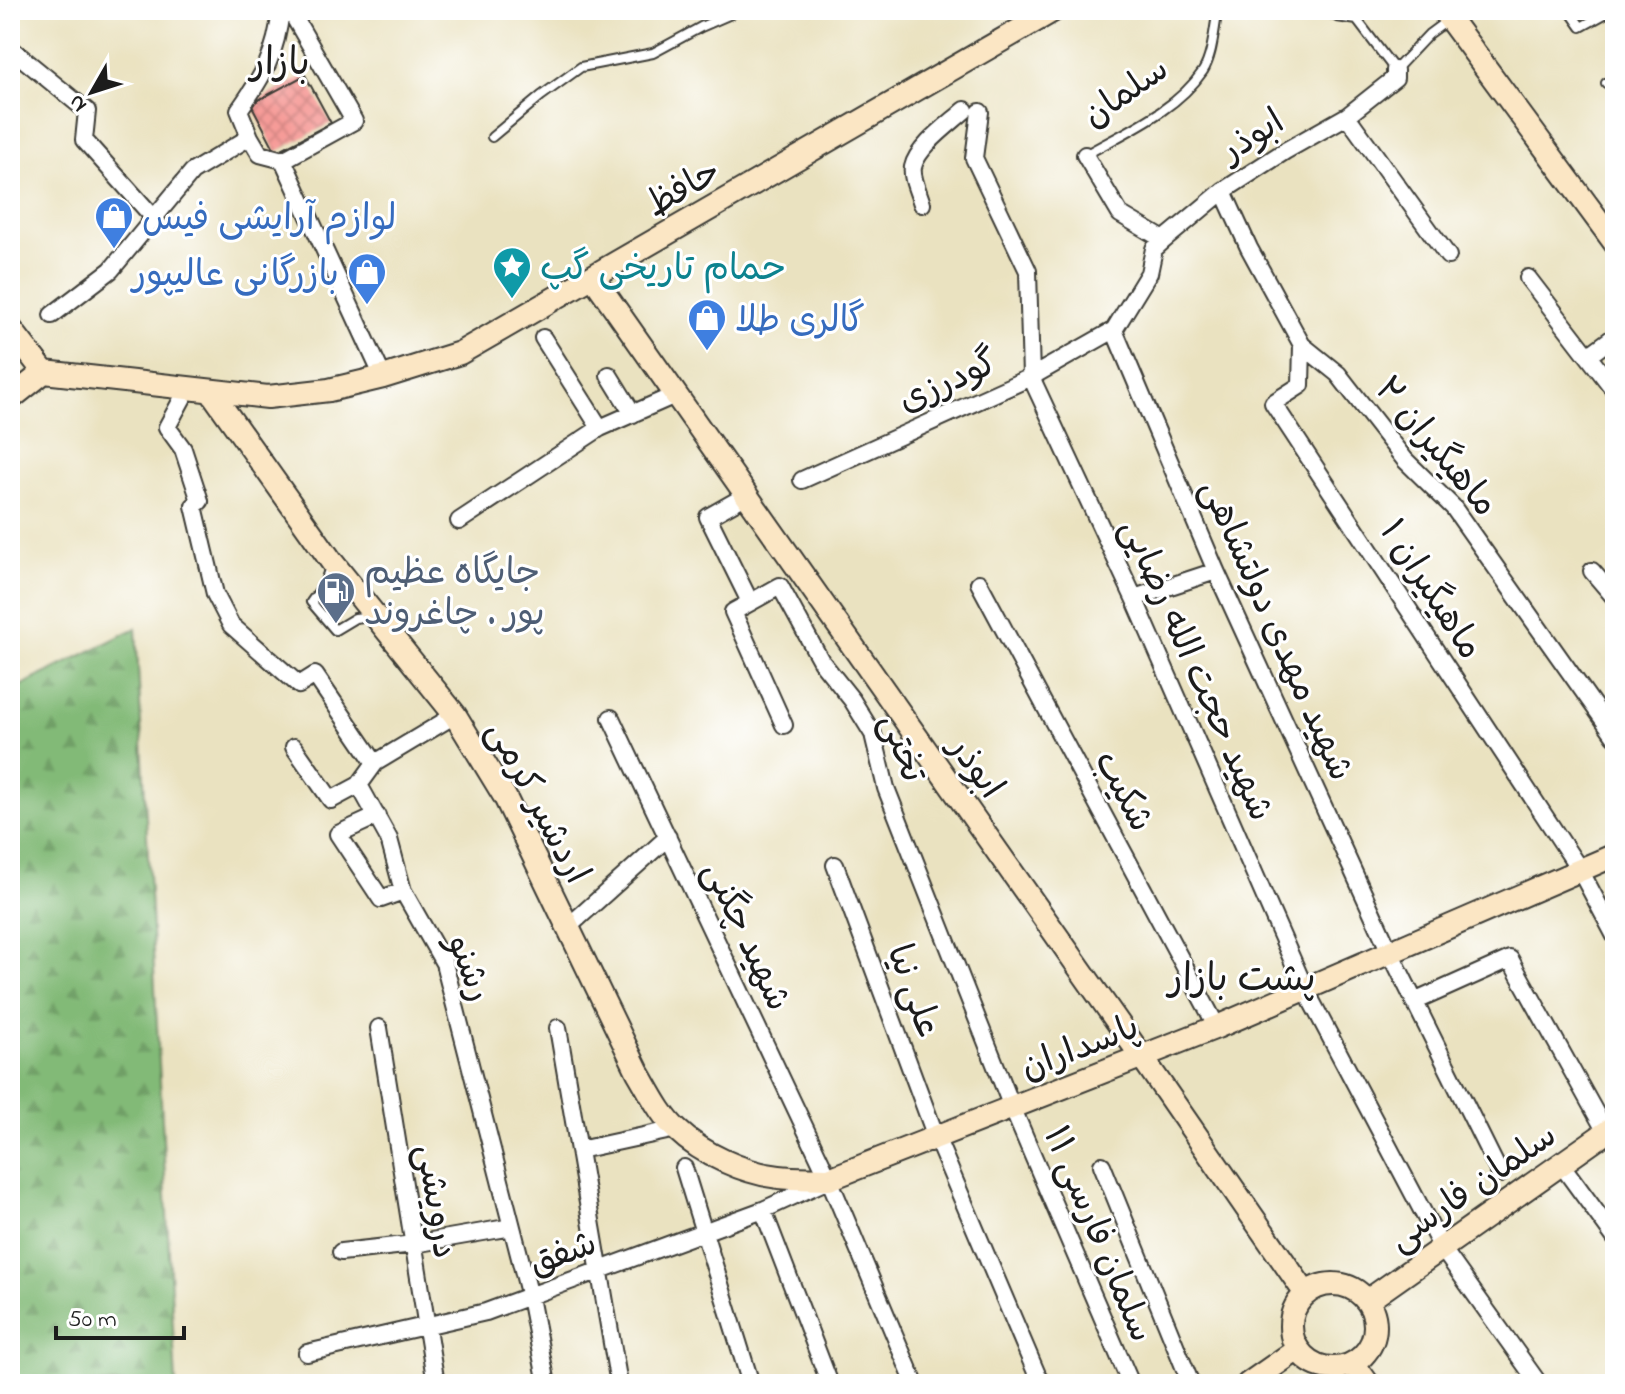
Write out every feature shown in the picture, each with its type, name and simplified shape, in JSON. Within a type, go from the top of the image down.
[{"type":"main road","name":"حافظ","points":[[44,372],[268,397],[329,390],[460,353],[1054,10]]},
{"type":"main road","points":[[1447,14],[1615,243]]},
{"type":"main road","name":"ابوذر","points":[[593,277],[1306,1294]]},
{"type":"main road","points":[[10,328],[44,372],[10,399]]},
{"type":"main road","name":"اردشیر کرمی","points":[[212,393],[332,562],[455,715],[505,797],[638,1072],[664,1115],[695,1145],[733,1165],[776,1177],[829,1179]]},
{"type":"main road","name":"پاسداران","points":[[829,1179],[1217,1027],[1615,855]]},
{"type":"main road","name":"سلمان فارسی","points":[[1367,1301],[1610,1129]]},
{"type":"main road","points":[[1331,1284],[1345,1286],[1367,1301],[1376,1328],[1365,1354],[1353,1363],[1329,1368],[1307,1358],[1298,1349],[1291,1326],[1298,1303],[1306,1294],[1331,1284]]},
{"type":"main road","points":[[1248,1384],[1298,1349]]},
{"type":"main road","points":[[1353,1363],[1368,1384]]},
{"type":"street","points":[[281,10],[278,34],[264,75],[239,110],[260,154],[283,160],[354,121],[290,10]]},
{"type":"street","points":[[10,48],[87,111],[84,140],[154,218]]},
{"type":"street","name":"ابوذر","points":[[1114,330],[1149,273],[1154,249],[1223,191],[1347,116],[1395,78],[1395,70]]},
{"type":"street","points":[[922,204],[913,165],[928,143],[972,111],[974,158],[1028,271],[1031,377]]},
{"type":"street","points":[[1347,116],[1448,256]]},
{"type":"street","points":[[52,315],[111,270],[192,172],[250,137]]},
{"type":"street","name":"سلمان","points":[[1085,155],[1120,214],[1164,240]]},
{"type":"street","points":[[283,160],[383,377]]},
{"type":"street","name":"ماهیگیران ۲","points":[[1223,191],[1249,248],[1302,345],[1338,374],[1405,460],[1453,507],[1615,736]]},
{"type":"street","points":[[1528,278],[1615,391]]},
{"type":"street","name":"گودرزی","points":[[802,480],[1031,377],[1114,330]]},
{"type":"street","name":"شهید مهدی دولتشاهی","points":[[1114,330],[1216,571],[1390,952],[1500,1174]]},
{"type":"street","points":[[1588,356],[1615,336]]},
{"type":"street","points":[[543,338],[600,428]]},
{"type":"street","name":"ماهیگیران ۱","points":[[1302,345],[1301,385],[1273,403],[1580,870]]},
{"type":"street","points":[[609,375],[633,414]]},
{"type":"street","name":"شهید حجت الله رضایی","points":[[1031,377],[1134,598],[1305,989],[1442,1248],[1539,1384]]},
{"type":"street","points":[[187,390],[167,427],[183,449],[200,501],[194,506],[215,594],[231,625],[299,685],[315,675],[375,763]]},
{"type":"street","points":[[459,521],[600,428],[675,395]]},
{"type":"street","points":[[745,496],[708,517],[750,602],[733,612],[784,725]]},
{"type":"street","points":[[1134,598],[1216,571]]},
{"type":"street","points":[[1592,571],[1615,598]]},
{"type":"street","name":"شکیب","points":[[979,583],[1217,1027]]},
{"type":"street","name":"تختی","points":[[750,602],[780,586],[821,661],[852,700],[873,734],[886,788],[1012,1107]]},
{"type":"street","points":[[294,747],[331,800],[359,785],[375,763],[455,715]]},
{"type":"street","name":"شهید چگنی","points":[[611,718],[829,1179],[915,1384]]},
{"type":"street","name":"رشنو","points":[[359,785],[389,839],[403,891],[444,963],[530,1297],[547,1384]]},
{"type":"street","points":[[377,816],[338,834],[381,899],[403,891]]},
{"type":"street","points":[[568,927],[668,837]]},
{"type":"street","name":"علی نیا","points":[[835,865],[936,1137],[1041,1384]]},
{"type":"street","points":[[1580,870],[1615,936]]},
{"type":"street","points":[[1414,1002],[1510,959],[1610,1129]]},
{"type":"street","name":"درویشی","points":[[379,1028],[436,1384]]},
{"type":"street","points":[[558,1028],[619,1384]]},
{"type":"street","name":"سلمان فارسی ۱۱","points":[[1012,1107],[1131,1384]]},
{"type":"street","points":[[579,1150],[676,1129]]},
{"type":"street","points":[[1561,1164],[1615,1238]]},
{"type":"street","points":[[1102,1165],[1191,1384]]},
{"type":"street","points":[[684,1168],[751,1384]]},
{"type":"street","name":"شفق","points":[[307,1353],[486,1312],[763,1210],[829,1179]]},
{"type":"street","points":[[763,1210],[830,1384]]},
{"type":"street","points":[[341,1252],[414,1244],[512,1227]]},
{"type":"lane","points":[[710,10],[714,21]]},
{"type":"lane","points":[[492,137],[581,67],[653,53],[740,10]]},
{"type":"lane","name":"سلمان","points":[[1085,155],[1154,116],[1182,95],[1207,63],[1218,10]]},
{"type":"lane","points":[[1324,10],[1337,17],[1357,20],[1395,70]]},
{"type":"lane","points":[[1569,10],[1581,27],[1612,10]]},
{"type":"lane","name":"ابوذر","points":[[1395,70],[1447,14]]},
{"type":"lane","points":[[1606,83],[1615,77]]},
{"type":"lane","points":[[332,562],[324,584],[311,602],[335,630],[355,618],[376,615]]},
{"type":"green space","points":[[136,628],[176,1384],[10,1384],[10,691]]},
{"type":"building","points":[[305,75],[331,123],[276,152],[251,104]]},
{"type":"place","name":"لوازم آرایشی فیس","points":[[114,250]]},
{"type":"place","name":"حمام تاریخی گپ","points":[[512,300]]},
{"type":"place","name":"بازرگانی عالیپور","points":[[367,306]]},
{"type":"place","name":"گالری طلا","points":[[707,352]]},
{"type":"place","name":"جایگاه عظیم پور . چاغروند","points":[[336,625]]},
{"type":"district","name":"بازار","points":[[280,61]]},
{"type":"district","name":"پشت بازار","points":[[1242,977]]}]
